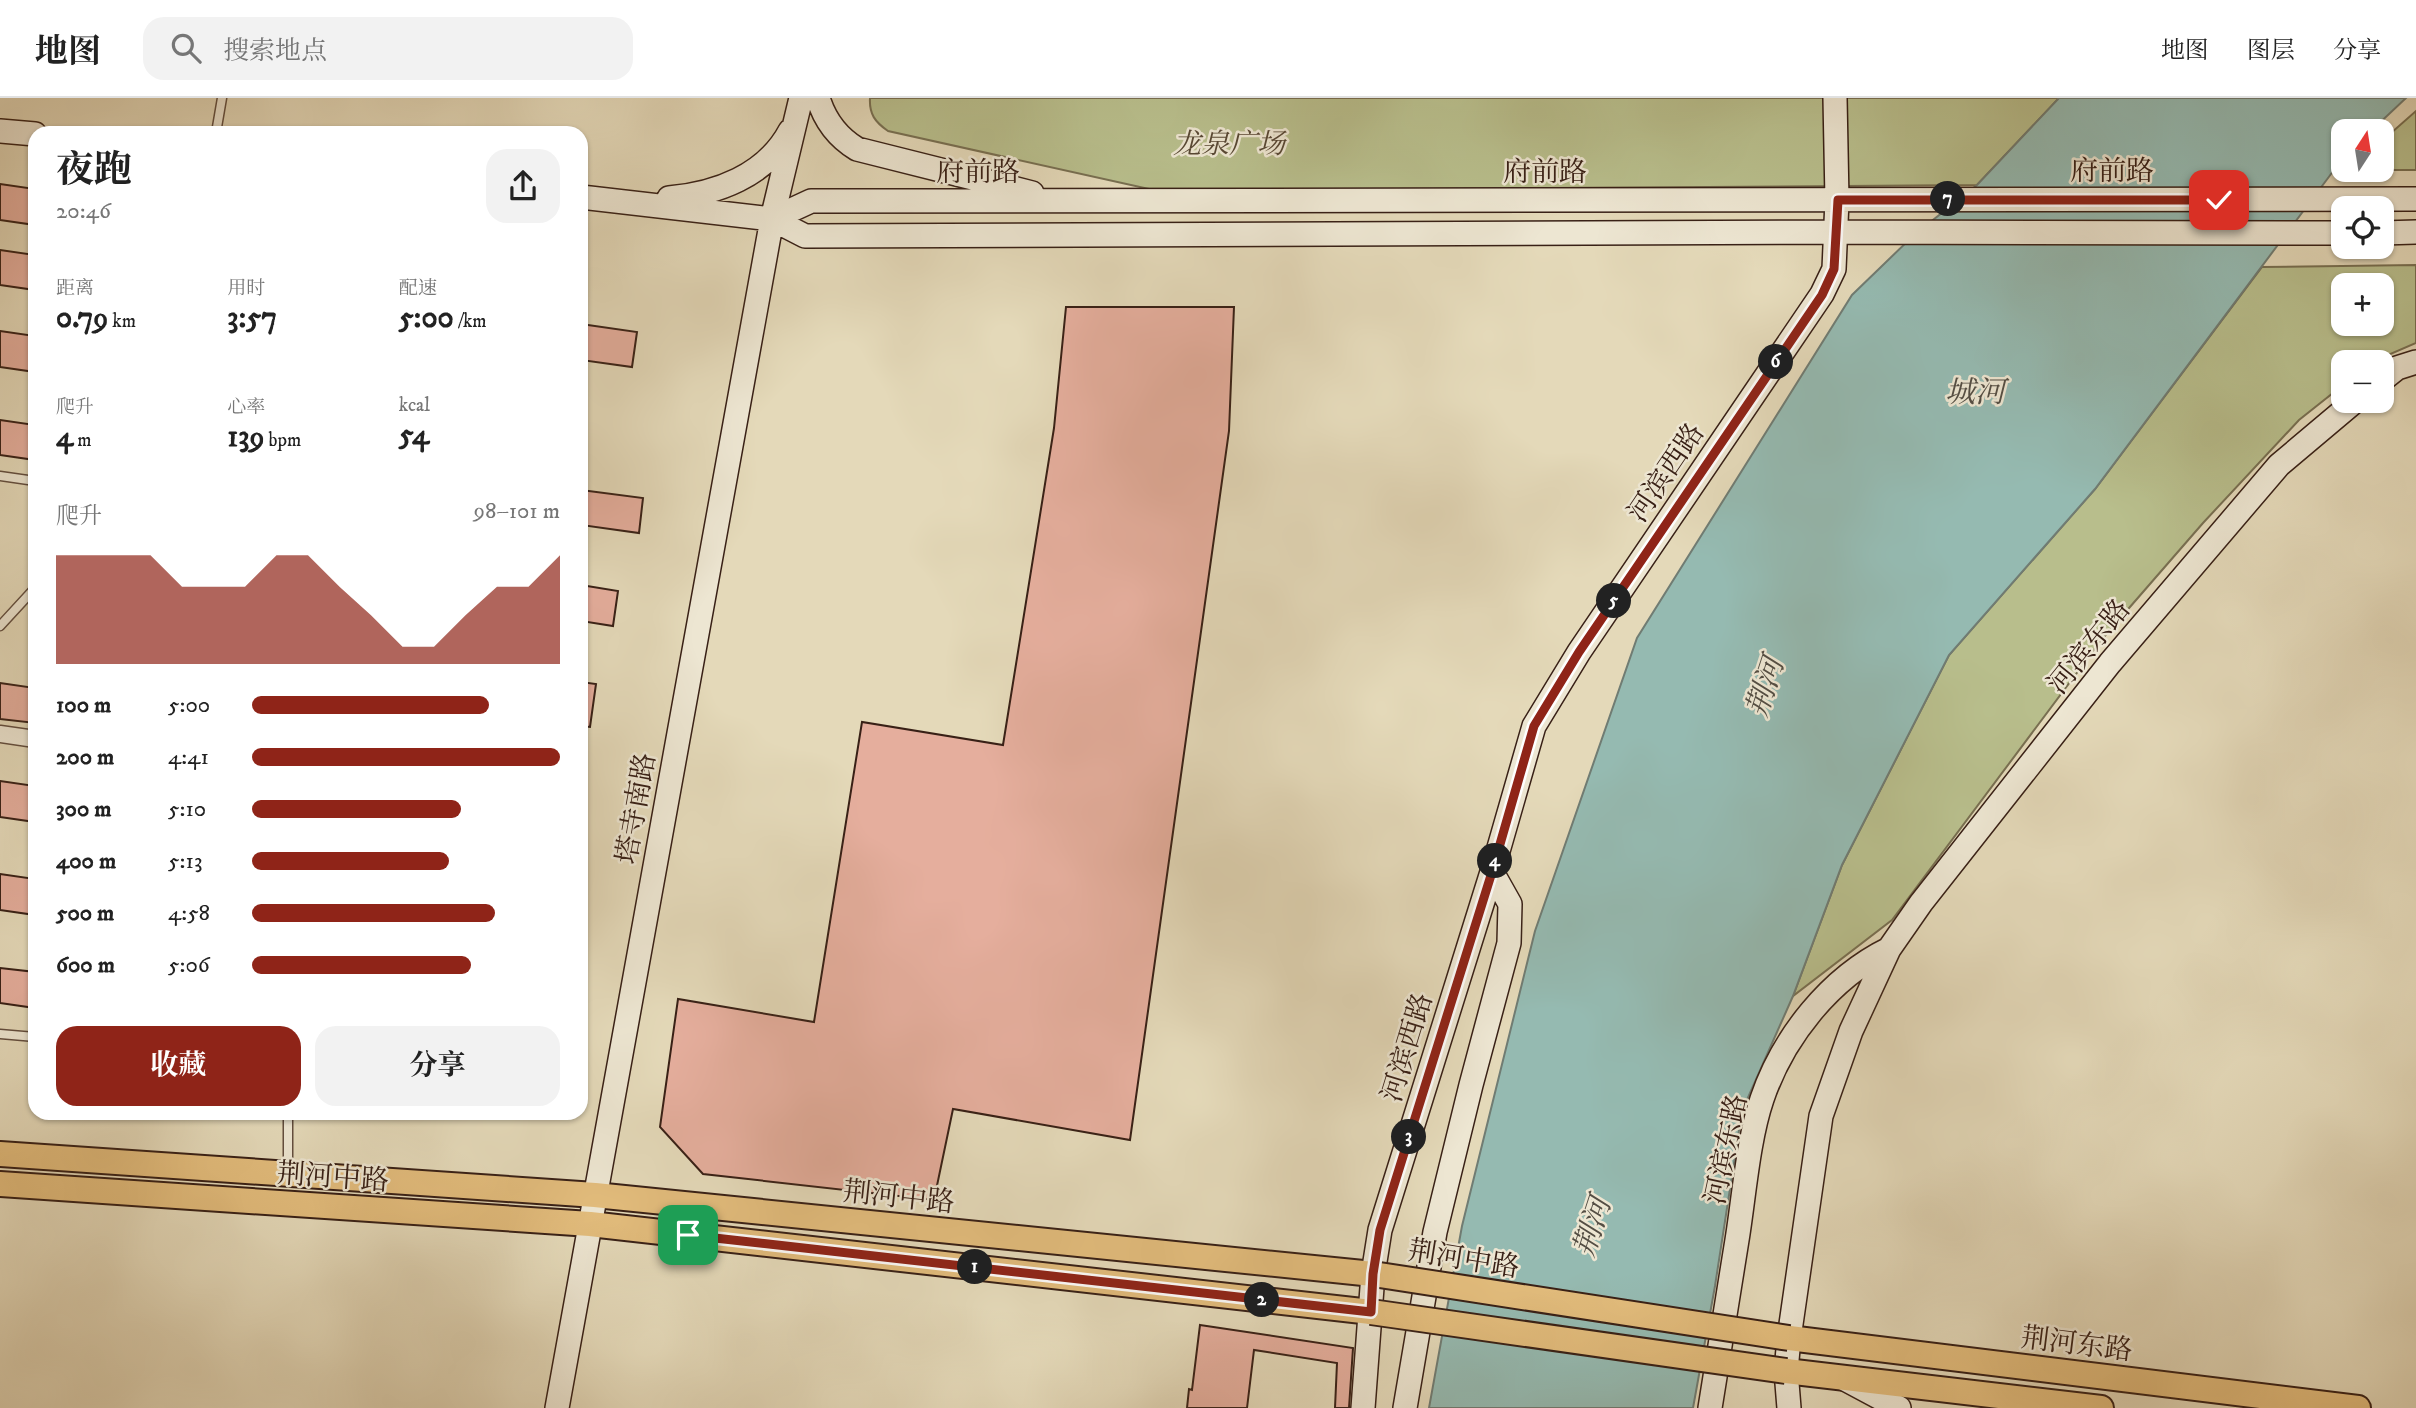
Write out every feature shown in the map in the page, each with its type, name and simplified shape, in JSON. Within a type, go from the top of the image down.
[{"type":"main road","points":[[818,98],[828,122],[842,140],[857,149],[1066,201]]},
{"type":"main road","name":"河滨西路","points":[[1363,1408],[1373,1274],[1380,1230],[1492,872],[1534,726],[1579,652],[1822,295],[1834,269],[1837,232],[1835,98]]},
{"type":"main road","points":[[628,202],[681,197],[729,186],[751,173],[774,153],[788,135],[800,105]]},
{"type":"main road","name":"塔寺南路","points":[[557,1408],[772,219],[800,105]]},
{"type":"main road","points":[[0,131],[28,133]]},
{"type":"main road","points":[[588,198],[772,219],[805,236],[1837,232],[2331,233]]},
{"type":"main road","name":"府前路","points":[[772,219],[811,201],[2416,199]]},
{"type":"main road","points":[[2394,233],[2416,232]]},
{"type":"main road","points":[[2394,370],[2416,362]]},
{"type":"main road","name":"河滨东路","points":[[1788,1408],[1788,1338],[1821,1116],[1850,1031],[1889,949],[1921,903],[2128,642],[2279,465],[2341,413]]},
{"type":"main road","points":[[1405,1408],[1435,1232],[1509,943],[1510,904],[1492,872]]},
{"type":"main road","name":"河滨东路","points":[[1710,1408],[1750,1154],[1762,1100],[1785,1051],[1811,1010],[1864,961],[1889,949]]},
{"type":"main road","name":"荆河中路","points":[[0,1154],[595,1195],[1373,1274],[1788,1338]]},
{"type":"main road","name":"荆河中路","points":[[0,1184],[590,1224],[1371,1312],[1786,1371]]},
{"type":"main road","name":"荆河东路","points":[[1788,1338],[2358,1408]]},
{"type":"main road","points":[[1786,1371],[2095,1408]]},
{"type":"main road","points":[[1836,1375],[1899,1408]]},
{"type":"street","points":[[0,734],[28,738]]},
{"type":"lane","points":[[217,126],[222,98]]},
{"type":"lane","points":[[0,476],[28,480]]},
{"type":"lane","points":[[0,626],[28,596]]},
{"type":"lane","points":[[0,1034],[28,1036]]},
{"type":"lane","points":[[288,1120],[288,1173]]},
{"type":"green space","name":"龙泉广场","points":[[870,98],[2059,98],[1977,185],[1158,191],[888,131],[874,117]]},
{"type":"green space","points":[[2416,111],[2416,170],[2394,170],[2394,130]]},
{"type":"green space","points":[[2416,265],[2416,343],[2394,352],[2394,350],[2331,350],[2331,395],[2299,420],[2203,523],[2103,638],[1892,920],[1793,996],[1842,865],[1949,655],[2095,489],[2262,267]]},
{"type":"water","name":"城河","points":[[2059,98],[2406,98],[2384,119],[2331,119],[2331,174],[2095,489],[1949,655],[1842,865],[1793,996],[1742,1111],[1693,1408],[1429,1408],[1462,1226],[1535,931],[1637,638],[1852,295],[1914,235],[1977,185]]},
{"type":"building","points":[[0,184],[28,188],[28,224],[0,220]]},
{"type":"building","points":[[0,250],[28,254],[28,289],[0,285]]},
{"type":"building","points":[[1066,307],[1234,307],[1229,431],[1130,1140],[953,1109],[934,1200],[703,1174],[660,1127],[678,999],[814,1022],[862,722],[1003,745],[1054,428]]},
{"type":"building","points":[[588,325],[637,332],[632,367],[588,361]]},
{"type":"building","points":[[0,331],[28,335],[28,371],[0,367]]},
{"type":"building","points":[[0,420],[28,424],[28,459],[0,455]]},
{"type":"building","points":[[588,491],[643,498],[639,533],[588,526]]},
{"type":"building","points":[[588,586],[618,591],[613,626],[588,622]]},
{"type":"building","points":[[0,683],[28,687],[28,722],[0,719]]},
{"type":"building","points":[[588,683],[596,684],[588,727]]},
{"type":"building","points":[[0,781],[28,785],[28,821],[0,817]]},
{"type":"building","points":[[0,874],[28,878],[28,914],[0,910]]},
{"type":"building","points":[[0,968],[28,971],[28,1007],[0,1003]]},
{"type":"building","points":[[1200,1325],[1353,1348],[1349,1408],[1335,1408],[1337,1363],[1254,1350],[1247,1408],[1187,1408],[1189,1389],[1192,1390]]},
{"type":"route","points":[[688,1235],[1371,1312],[1373,1274],[1380,1230],[1492,872],[1534,726],[1579,652],[1822,295],[1834,269],[1838,200],[2219,200]]},
{"type":"water label","name":"荆河","points":[[1765,687]]},
{"type":"water label","name":"荆河","points":[[1592,1227]]}]
